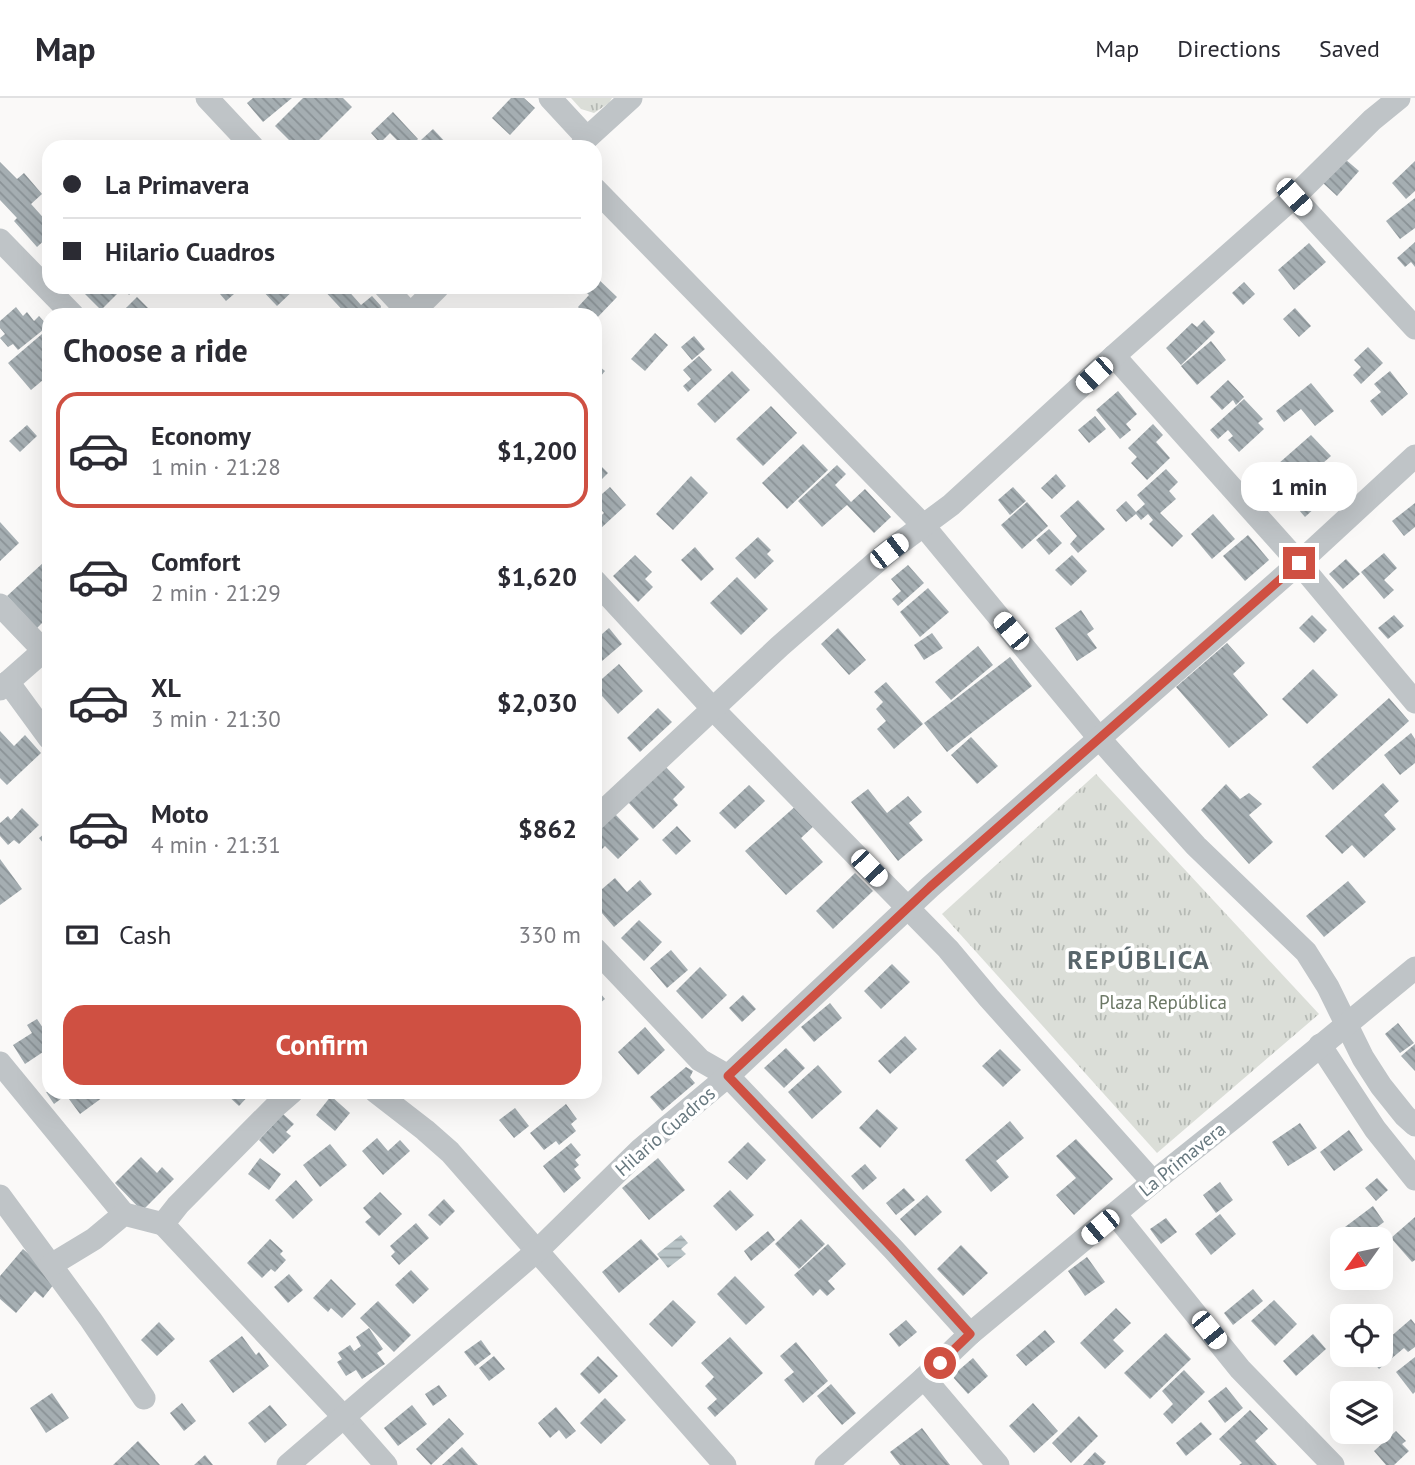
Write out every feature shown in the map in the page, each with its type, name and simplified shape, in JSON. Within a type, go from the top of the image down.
[{"type":"street","points":[[207,98],[246,140]]},
{"type":"street","points":[[550,98],[582,140]]},
{"type":"street","points":[[587,140],[631,98]]},
{"type":"street","points":[[602,812],[780,646],[889,551],[951,505],[1294,197],[1372,120],[1399,98]]},
{"type":"street","points":[[602,196],[923,525],[1099,738],[1196,846],[1306,952],[1328,987],[1363,1058],[1381,1086],[1415,1125]]},
{"type":"street","points":[[1294,197],[1415,328]]},
{"type":"street","points":[[0,240],[42,283]]},
{"type":"street","points":[[53,294],[66,308]]},
{"type":"street","points":[[391,294],[404,308]]},
{"type":"street","points":[[417,308],[431,294]]},
{"type":"street","points":[[1114,356],[1299,563],[1415,702]]},
{"type":"street","name":"Hilario Cuadros","points":[[288,1465],[538,1250],[641,1149],[728,1076],[908,908],[1299,563],[1415,456]]},
{"type":"street","points":[[602,589],[713,709],[948,948],[989,998],[1153,1182]]},
{"type":"street","points":[[0,605],[42,644]]},
{"type":"street","points":[[42,652],[4,686],[42,730]]},
{"type":"street","points":[[602,957],[700,1060],[728,1076],[970,1334]]},
{"type":"street","name":"La Primavera","points":[[826,1465],[970,1334],[1415,968]]},
{"type":"street","points":[[1320,1045],[1375,1129],[1415,1179]]},
{"type":"street","points":[[0,1063],[124,1214],[163,1224],[386,1465]]},
{"type":"street","points":[[163,1224],[178,1205],[284,1099]]},
{"type":"street","points":[[385,1099],[450,1152],[725,1465]]},
{"type":"street","points":[[0,1196],[144,1398]]},
{"type":"street","points":[[51,1265],[94,1239],[124,1214]]},
{"type":"street","points":[[1115,1214],[1240,1369],[1333,1465]]},
{"type":"street","points":[[924,1378],[998,1465]]},
{"type":"green space","points":[[571,98],[612,98],[594,113],[581,109]]},
{"type":"green space","name":"Plaza República","points":[[1096,774],[1319,1014],[1157,1153],[942,914]]},
{"type":"shaded area","points":[[681,1235],[688,1243],[681,1249],[686,1254],[668,1268],[657,1254]]},
{"type":"building","points":[[253,98],[292,98],[263,122],[247,103]]},
{"type":"building","points":[[303,98],[343,98],[352,107],[319,140],[289,140],[275,126]]},
{"type":"building","points":[[511,98],[524,98],[535,108],[510,135],[492,118]]},
{"type":"building","points":[[393,112],[418,139],[397,140],[390,133],[383,140],[377,140],[371,133]]},
{"type":"building","points":[[433,129],[443,140],[421,140]]},
{"type":"building","points":[[1345,159],[1359,171],[1337,196],[1323,183]]},
{"type":"building","points":[[1415,161],[1415,191],[1406,199],[1392,183]]},
{"type":"building","points":[[0,162],[17,179],[24,173],[42,194],[31,204],[42,216],[42,242],[37,247],[14,221],[17,218],[0,200]]},
{"type":"building","points":[[1415,198],[1415,228],[1400,239],[1386,221]]},
{"type":"building","points":[[1415,242],[1415,267],[1411,262],[1405,267],[1397,258]]},
{"type":"building","points":[[1309,243],[1326,262],[1294,290],[1278,270]]},
{"type":"building","points":[[1244,282],[1255,294],[1243,305],[1232,293]]},
{"type":"building","points":[[602,283],[617,297],[602,313],[602,308],[578,307],[589,295],[602,294]]},
{"type":"building","points":[[85,294],[117,294],[103,308],[99,308]]},
{"type":"building","points":[[220,294],[234,294],[226,301]]},
{"type":"building","points":[[266,294],[290,294],[277,306]]},
{"type":"building","points":[[328,294],[351,294],[361,305],[372,296],[381,306],[381,308],[340,308]]},
{"type":"building","points":[[137,297],[148,308],[126,308]]},
{"type":"building","points":[[16,307],[23,316],[27,312],[34,321],[39,316],[42,319],[42,331],[18,350],[13,344],[8,347],[0,338],[5,334],[0,328],[0,321]]},
{"type":"building","points":[[1295,308],[1311,326],[1299,337],[1283,319]]},
{"type":"building","points":[[1204,320],[1215,332],[1181,365],[1166,348],[1192,323],[1197,327]]},
{"type":"building","points":[[655,333],[668,345],[645,371],[631,359]]},
{"type":"building","points":[[42,334],[42,381],[31,390],[8,363]]},
{"type":"building","points":[[694,336],[705,349],[692,360],[681,347]]},
{"type":"building","points":[[1211,341],[1226,360],[1197,385],[1181,366]]},
{"type":"building","points":[[1368,347],[1383,363],[1361,384],[1353,375],[1361,367],[1354,360]]},
{"type":"building","points":[[699,356],[712,370],[688,392],[683,386],[691,379],[683,370]]},
{"type":"building","points":[[732,371],[750,390],[715,423],[697,404]]},
{"type":"building","points":[[1390,371],[1408,394],[1382,416],[1370,401],[1381,392],[1374,384]]},
{"type":"building","points":[[1228,380],[1244,397],[1236,405],[1233,400],[1222,410],[1210,397]]},
{"type":"building","points":[[1311,383],[1334,411],[1315,426],[1301,409],[1284,422],[1276,411]]},
{"type":"building","points":[[1118,391],[1137,414],[1126,424],[1131,430],[1120,439],[1096,410]]},
{"type":"building","points":[[1244,399],[1263,419],[1258,423],[1264,429],[1239,452],[1228,440],[1233,436],[1228,430],[1218,439],[1210,430]]},
{"type":"building","points":[[771,406],[797,433],[763,466],[736,439]]},
{"type":"building","points":[[1095,416],[1106,429],[1089,443],[1078,430]]},
{"type":"building","points":[[1153,424],[1163,435],[1156,442],[1170,458],[1147,480],[1131,463],[1137,457],[1128,448]]},
{"type":"building","points":[[27,425],[37,436],[20,452],[9,441]]},
{"type":"building","points":[[1311,435],[1331,456],[1288,494],[1269,472]]},
{"type":"building","points":[[803,444],[828,470],[787,509],[762,483]]},
{"type":"building","points":[[837,465],[846,474],[835,485],[851,502],[865,489],[891,517],[874,533],[847,505],[822,527],[798,501]]},
{"type":"building","points":[[602,467],[608,473],[602,479]]},
{"type":"building","points":[[1330,467],[1343,482],[1305,517],[1292,502]]},
{"type":"building","points":[[1166,469],[1178,482],[1169,491],[1176,499],[1160,513],[1183,536],[1172,547],[1149,524],[1153,520],[1148,514],[1141,520],[1136,514],[1126,522],[1116,510],[1126,501],[1136,512],[1145,504],[1137,495]]},
{"type":"building","points":[[1056,474],[1066,486],[1052,499],[1041,488]]},
{"type":"building","points":[[691,476],[708,493],[673,530],[656,514]]},
{"type":"building","points":[[610,487],[626,505],[602,527],[604,513],[602,494]]},
{"type":"building","points":[[1013,487],[1026,501],[1010,515],[998,500]]},
{"type":"building","points":[[1078,500],[1105,529],[1078,553],[1070,544],[1077,536],[1060,516]]},
{"type":"building","points":[[1027,502],[1048,526],[1022,549],[1001,525]]},
{"type":"building","points":[[1415,503],[1415,527],[1404,536],[1392,521]]},
{"type":"building","points":[[1213,514],[1235,539],[1212,559],[1191,534]]},
{"type":"building","points":[[0,522],[19,543],[0,561]]},
{"type":"building","points":[[1049,529],[1062,543],[1049,555],[1036,540]]},
{"type":"building","points":[[1248,535],[1269,560],[1245,581],[1223,556]]},
{"type":"building","points":[[758,537],[771,550],[767,554],[774,561],[755,579],[735,558]]},
{"type":"building","points":[[695,547],[714,569],[701,581],[681,560]]},
{"type":"building","points":[[1384,553],[1397,568],[1384,580],[1394,590],[1384,599],[1361,572]]},
{"type":"building","points":[[635,555],[652,572],[645,579],[653,587],[638,602],[613,576]]},
{"type":"building","points":[[1072,555],[1087,571],[1071,586],[1055,570]]},
{"type":"building","points":[[1346,559],[1360,574],[1343,589],[1329,574]]},
{"type":"building","points":[[42,564],[42,623],[37,628],[7,596]]},
{"type":"building","points":[[908,565],[924,583],[898,606],[892,599],[901,591],[891,579]]},
{"type":"building","points":[[737,577],[768,609],[741,635],[710,603]]},
{"type":"building","points":[[928,588],[949,612],[920,637],[900,612]]},
{"type":"building","points":[[1081,610],[1094,629],[1087,634],[1097,648],[1077,661],[1055,628]]},
{"type":"building","points":[[1312,615],[1327,630],[1314,643],[1299,628]]},
{"type":"building","points":[[1394,615],[1404,626],[1388,639],[1378,628]]},
{"type":"building","points":[[609,628],[622,644],[602,661],[602,634]]},
{"type":"building","points":[[838,628],[866,660],[849,675],[821,644]]},
{"type":"building","points":[[932,633],[943,648],[924,660],[914,645]]},
{"type":"building","points":[[1227,643],[1245,663],[1233,674],[1268,715],[1229,748],[1176,687]]},
{"type":"building","points":[[978,646],[993,665],[951,700],[935,682]]},
{"type":"building","points":[[1010,657],[1032,686],[947,752],[924,723]]},
{"type":"building","points":[[619,664],[643,691],[618,714],[602,696],[602,679]]},
{"type":"building","points":[[1313,669],[1338,695],[1307,724],[1282,699]]},
{"type":"building","points":[[886,682],[923,724],[894,749],[877,729],[886,721],[876,709],[883,702],[874,692]]},
{"type":"building","points":[[1389,698],[1409,721],[1333,790],[1312,767]]},
{"type":"building","points":[[658,708],[672,722],[640,752],[627,738]]},
{"type":"building","points":[[0,731],[14,746],[25,735],[41,753],[7,785],[0,778]]},
{"type":"building","points":[[1411,733],[1415,739],[1415,763],[1400,775],[1384,755]]},
{"type":"building","points":[[971,737],[998,766],[977,784],[951,755]]},
{"type":"building","points":[[664,765],[685,787],[673,799],[678,805],[653,829],[627,801]]},
{"type":"building","points":[[1383,783],[1399,801],[1384,815],[1396,829],[1364,858],[1352,845],[1342,854],[1325,836]]},
{"type":"building","points":[[1226,784],[1240,799],[1249,793],[1262,804],[1249,815],[1273,842],[1249,864],[1201,810]]},
{"type":"building","points":[[749,785],[765,801],[735,829],[719,813]]},
{"type":"building","points":[[868,789],[887,813],[908,796],[922,812],[909,823],[923,840],[898,861],[851,802]]},
{"type":"building","points":[[798,804],[816,824],[801,838],[823,862],[786,895],[745,851]]},
{"type":"building","points":[[22,808],[39,825],[19,844],[14,840],[8,845],[0,836],[0,823],[8,816],[11,820]]},
{"type":"building","points":[[614,813],[639,839],[618,859],[605,846],[602,849],[602,824]]},
{"type":"building","points":[[677,826],[691,841],[676,855],[662,840]]},
{"type":"building","points":[[0,859],[22,889],[0,905]]},
{"type":"building","points":[[855,873],[873,891],[833,929],[816,911]]},
{"type":"building","points":[[615,878],[627,892],[640,880],[652,894],[614,927],[602,913],[602,889]]},
{"type":"building","points":[[1348,881],[1366,902],[1324,937],[1306,916]]},
{"type":"building","points":[[639,920],[662,942],[644,961],[621,938]]},
{"type":"building","points":[[671,950],[688,970],[667,988],[650,968]]},
{"type":"building","points":[[892,964],[910,982],[881,1009],[864,991]]},
{"type":"building","points":[[700,967],[727,995],[702,1019],[676,991]]},
{"type":"building","points":[[743,995],[756,1009],[742,1022],[729,1008]]},
{"type":"building","points":[[830,1003],[842,1018],[814,1042],[801,1027]]},
{"type":"building","points":[[37,1019],[42,1026],[42,1053],[25,1064],[13,1045],[32,1033],[27,1025]]},
{"type":"building","points":[[1398,1023],[1414,1043],[1400,1053],[1385,1034]]},
{"type":"building","points":[[645,1027],[665,1050],[638,1075],[618,1052]]},
{"type":"building","points":[[905,1036],[917,1049],[890,1074],[878,1061]]},
{"type":"building","points":[[1415,1044],[1415,1071],[1401,1056]]},
{"type":"building","points":[[786,1048],[805,1068],[784,1088],[764,1068]]},
{"type":"building","points":[[1000,1049],[1021,1070],[1003,1087],[982,1066]]},
{"type":"building","points":[[818,1065],[842,1092],[812,1119],[788,1092]]},
{"type":"building","points":[[686,1067],[693,1071],[690,1077],[695,1083],[662,1111],[650,1097]]},
{"type":"building","points":[[69,1099],[100,1099],[80,1114]]},
{"type":"building","points":[[231,1099],[246,1099],[239,1106]]},
{"type":"building","points":[[329,1099],[334,1099],[350,1113],[335,1131],[316,1115]]},
{"type":"building","points":[[566,1104],[577,1119],[571,1124],[576,1131],[559,1145],[556,1141],[544,1150],[530,1133]]},
{"type":"building","points":[[515,1108],[529,1126],[514,1138],[499,1120]]},
{"type":"building","points":[[877,1109],[898,1128],[880,1148],[859,1128]]},
{"type":"building","points":[[283,1114],[294,1124],[286,1132],[291,1136],[273,1154],[259,1140]]},
{"type":"building","points":[[1010,1121],[1024,1138],[996,1161],[1009,1177],[991,1192],[965,1160]]},
{"type":"building","points":[[1300,1123],[1317,1148],[1288,1166],[1272,1142]]},
{"type":"building","points":[[1349,1130],[1363,1150],[1334,1171],[1320,1152]]},
{"type":"building","points":[[377,1138],[388,1151],[400,1140],[410,1151],[383,1175],[362,1151]]},
{"type":"building","points":[[1076,1139],[1113,1179],[1074,1215],[1056,1195],[1076,1178],[1056,1156]]},
{"type":"building","points":[[748,1142],[766,1160],[747,1180],[728,1162]]},
{"type":"building","points":[[571,1143],[581,1155],[575,1160],[579,1165],[574,1169],[581,1178],[564,1193],[543,1166]]},
{"type":"building","points":[[330,1144],[347,1165],[320,1187],[303,1165]]},
{"type":"building","points":[[141,1157],[157,1173],[162,1167],[174,1179],[142,1211],[115,1183]]},
{"type":"building","points":[[260,1158],[281,1174],[269,1190],[248,1174]]},
{"type":"building","points":[[658,1158],[685,1190],[649,1220],[622,1188]]},
{"type":"building","points":[[865,1164],[877,1178],[863,1190],[851,1176]]},
{"type":"building","points":[[1377,1178],[1388,1190],[1376,1201],[1365,1188]]},
{"type":"building","points":[[296,1180],[313,1200],[293,1219],[275,1200]]},
{"type":"building","points":[[1220,1182],[1233,1200],[1216,1213],[1203,1195]]},
{"type":"building","points":[[904,1188],[915,1200],[896,1215],[886,1203]]},
{"type":"building","points":[[730,1190],[754,1215],[736,1231],[713,1206]]},
{"type":"building","points":[[380,1192],[402,1214],[379,1236],[365,1222],[371,1217],[363,1208]]},
{"type":"building","points":[[927,1195],[942,1212],[915,1236],[900,1219]]},
{"type":"building","points":[[444,1199],[455,1211],[440,1226],[428,1215]]},
{"type":"building","points":[[1373,1206],[1384,1222],[1377,1227],[1345,1227]]},
{"type":"building","points":[[1220,1214],[1236,1234],[1211,1255],[1195,1234]]},
{"type":"building","points":[[1415,1217],[1415,1260],[1412,1262],[1393,1240],[1393,1236]]},
{"type":"building","points":[[1166,1218],[1177,1232],[1161,1244],[1150,1229]]},
{"type":"building","points":[[801,1219],[825,1244],[799,1269],[775,1244]]},
{"type":"building","points":[[416,1223],[429,1238],[399,1265],[391,1256],[395,1252],[390,1246]]},
{"type":"building","points":[[768,1231],[775,1240],[751,1261],[744,1251]]},
{"type":"building","points":[[270,1239],[283,1251],[280,1254],[286,1260],[275,1272],[271,1269],[262,1278],[247,1263]]},
{"type":"building","points":[[641,1239],[659,1259],[619,1293],[602,1272]]},
{"type":"building","points":[[828,1244],[846,1264],[828,1281],[835,1289],[827,1296],[820,1289],[813,1296],[794,1275]]},
{"type":"building","points":[[961,1245],[988,1273],[963,1296],[937,1269]]},
{"type":"building","points":[[23,1249],[58,1279],[43,1298],[35,1291],[16,1313],[0,1299],[0,1276]]},
{"type":"building","points":[[1087,1257],[1105,1282],[1085,1296],[1068,1271]]},
{"type":"building","points":[[411,1270],[429,1289],[413,1304],[395,1285]]},
{"type":"building","points":[[289,1274],[303,1290],[288,1303],[274,1287]]},
{"type":"building","points":[[735,1276],[765,1307],[746,1325],[717,1294]]},
{"type":"building","points":[[331,1279],[356,1304],[342,1318],[331,1308],[328,1312],[313,1298]]},
{"type":"building","points":[[1253,1289],[1263,1301],[1233,1325],[1224,1313]]},
{"type":"building","points":[[673,1300],[696,1322],[672,1347],[649,1324]]},
{"type":"building","points":[[1274,1300],[1297,1324],[1275,1346],[1251,1321]]},
{"type":"building","points":[[378,1301],[411,1335],[394,1352],[360,1318]]},
{"type":"building","points":[[1116,1308],[1131,1323],[1113,1340],[1124,1351],[1105,1369],[1080,1343]]},
{"type":"building","points":[[1411,1319],[1415,1324],[1415,1347],[1408,1352],[1404,1348],[1393,1357],[1393,1335]]},
{"type":"building","points":[[906,1320],[917,1332],[899,1347],[889,1334]]},
{"type":"building","points":[[159,1322],[175,1339],[157,1356],[141,1340]]},
{"type":"building","points":[[369,1328],[383,1349],[377,1353],[385,1364],[362,1379],[356,1370],[346,1376],[337,1362],[342,1359],[338,1353],[350,1345],[354,1351],[361,1346],[356,1337]]},
{"type":"building","points":[[1045,1330],[1055,1342],[1026,1366],[1016,1355]]},
{"type":"building","points":[[1166,1333],[1191,1359],[1150,1399],[1124,1373]]},
{"type":"building","points":[[1313,1334],[1326,1349],[1296,1376],[1283,1361]]},
{"type":"building","points":[[242,1336],[256,1355],[259,1352],[269,1366],[233,1393],[209,1361]]},
{"type":"building","points":[[730,1337],[763,1373],[715,1417],[707,1408],[717,1399],[705,1386],[714,1377],[701,1363]]},
{"type":"building","points":[[481,1340],[491,1354],[475,1366],[464,1352]]},
{"type":"building","points":[[796,1342],[828,1381],[803,1403],[784,1380],[794,1372],[780,1356]]},
{"type":"building","points":[[494,1356],[505,1369],[489,1381],[479,1368]]},
{"type":"building","points":[[598,1356],[618,1376],[599,1394],[580,1374]]},
{"type":"building","points":[[1415,1357],[1415,1392],[1413,1394],[1396,1372]]},
{"type":"building","points":[[973,1358],[988,1376],[968,1394],[952,1376]]},
{"type":"building","points":[[1184,1370],[1205,1392],[1172,1424],[1163,1414],[1173,1404],[1162,1391]]},
{"type":"building","points":[[831,1384],[856,1413],[842,1425],[817,1396]]},
{"type":"building","points":[[439,1385],[447,1396],[433,1406],[425,1394]]},
{"type":"building","points":[[1226,1387],[1243,1408],[1225,1423],[1208,1401]]},
{"type":"building","points":[[52,1393],[69,1418],[46,1433],[30,1408]]},
{"type":"building","points":[[605,1398],[626,1420],[601,1444],[580,1423]]},
{"type":"building","points":[[182,1403],[196,1421],[184,1431],[170,1413]]},
{"type":"building","points":[[1033,1403],[1058,1431],[1034,1453],[1009,1426]]},
{"type":"building","points":[[270,1405],[287,1425],[265,1443],[248,1423]]},
{"type":"building","points":[[412,1405],[427,1424],[398,1446],[384,1428]]},
{"type":"building","points":[[556,1407],[576,1431],[566,1439],[559,1430],[550,1438],[538,1423]]},
{"type":"building","points":[[1250,1410],[1268,1429],[1255,1441],[1277,1465],[1239,1465],[1242,1463],[1219,1439]]},
{"type":"building","points":[[1079,1416],[1098,1436],[1071,1463],[1052,1443]]},
{"type":"building","points":[[449,1418],[464,1434],[431,1465],[416,1449]]},
{"type":"building","points":[[1201,1422],[1212,1434],[1186,1456],[1176,1443]]},
{"type":"building","points":[[922,1428],[950,1465],[900,1465],[890,1452]]},
{"type":"building","points":[[1396,1431],[1406,1441],[1402,1444],[1409,1451],[1394,1465],[1386,1465],[1374,1451],[1382,1444],[1393,1444],[1393,1434]]},
{"type":"building","points":[[138,1441],[160,1465],[113,1465]]},
{"type":"building","points":[[462,1447],[478,1465],[442,1465]]},
{"type":"building","points":[[1095,1452],[1106,1462],[1103,1465],[1083,1465]]},
{"type":"building","points":[[205,1455],[213,1465],[194,1465]]},
{"type":"district","name":"REPÚBLICA","points":[[1139,959]]},
{"type":"route","points":[[940,1363],[970,1334],[728,1076],[930,887],[1299,563]]}]
